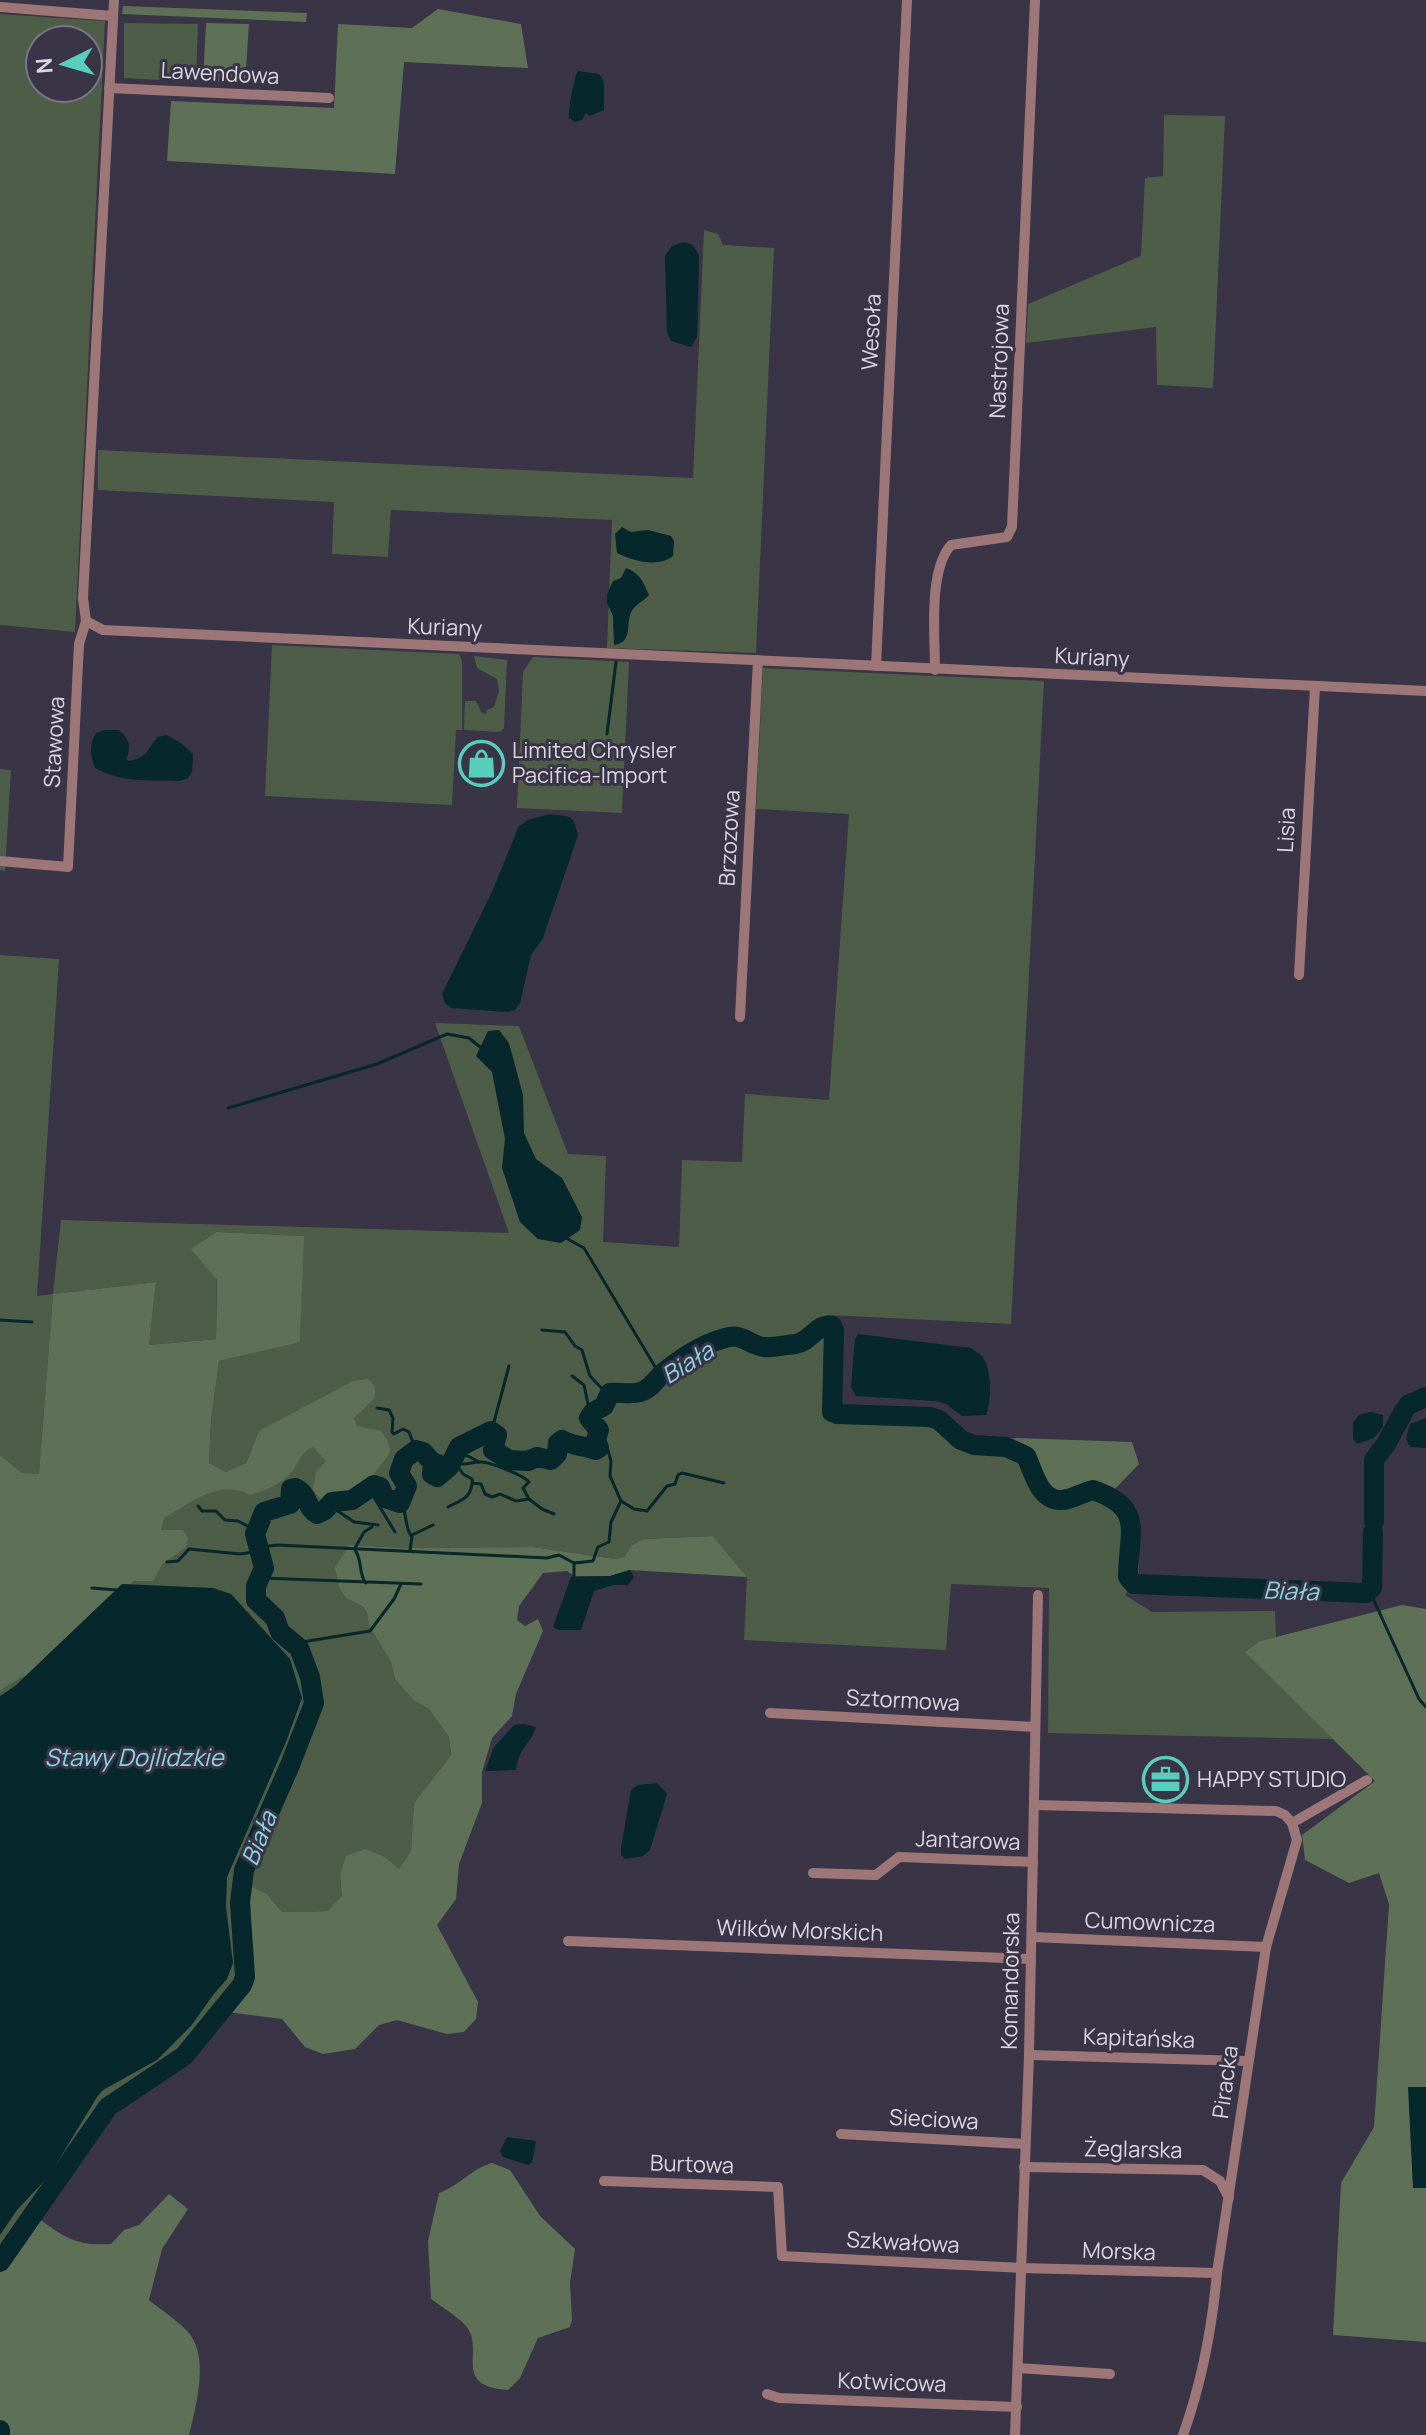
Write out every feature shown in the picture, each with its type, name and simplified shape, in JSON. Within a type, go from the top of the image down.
[{"type":"street","points":[[86,621],[83,598],[114,0]]},
{"type":"street","name":"Wesoła","points":[[876,666],[907,0]]},
{"type":"street","name":"Nastrojowa","points":[[935,670],[937,575],[945,551],[951,545],[1007,537],[1012,527],[1035,0]]},
{"type":"street","points":[[0,7],[113,16]]},
{"type":"street","name":"Lawendowa","points":[[109,88],[329,98]]},
{"type":"street","name":"Kuriany","points":[[86,621],[103,630],[119,631],[1426,691]]},
{"type":"street","name":"Stawowa","points":[[0,861],[68,867],[79,644],[86,621]]},
{"type":"street","name":"Brzozowa","points":[[740,1017],[758,660]]},
{"type":"street","name":"Lisia","points":[[1299,975],[1315,687]]},
{"type":"street","name":"Komandorska","points":[[1015,2435],[1029,2055],[1038,1595]]},
{"type":"street","name":"Sztormowa","points":[[770,1713],[1035,1727]]},
{"type":"street","points":[[1035,1805],[1276,1811],[1292,1823],[1367,1780]]},
{"type":"street","name":"Piracka","points":[[1183,2435],[1195,2401],[1213,2324],[1217,2273],[1266,1947],[1289,1862],[1296,1849],[1296,1830],[1292,1823]]},
{"type":"street","name":"Jantarowa","points":[[813,1873],[876,1875],[899,1857],[1033,1862]]},
{"type":"street","name":"Cumownicza","points":[[1032,1937],[1266,1947]]},
{"type":"street","name":"Wilków Morskich","points":[[568,1941],[1031,1959]]},
{"type":"street","name":"Kapitańska","points":[[1029,2055],[1247,2061]]},
{"type":"street","name":"Sieciowa","points":[[841,2134],[1025,2144]]},
{"type":"street","name":"Żeglarska","points":[[1024,2167],[1203,2170],[1220,2181],[1229,2198]]},
{"type":"street","name":"Burtowa","points":[[604,2181],[778,2187],[782,2256]]},
{"type":"street","name":"Szkwałowa","points":[[782,2256],[1021,2268]]},
{"type":"street","name":"Morska","points":[[1021,2268],[1217,2273]]},
{"type":"street","points":[[1018,2368],[1110,2374]]},
{"type":"street","name":"Kotwicowa","points":[[767,2394],[779,2398],[1017,2407]]},
{"type":"shaded area","points":[[123,6],[307,13],[306,22],[122,14]]},
{"type":"shaded area","points":[[438,9],[521,24],[528,68],[404,62],[395,174],[167,161],[171,101],[334,108],[338,24],[412,28]]},
{"type":"shaded area","points":[[0,14],[105,21],[104,41],[104,24],[24,24],[24,104],[101,104],[75,632],[0,625]]},
{"type":"shaded area","points":[[124,23],[198,24],[196,82],[124,78]]},
{"type":"shaded area","points":[[206,23],[249,24],[245,83],[203,81]]},
{"type":"shaded area","points":[[1164,115],[1225,116],[1213,388],[1157,385],[1156,327],[1026,343],[1028,304],[1141,256],[1145,178],[1163,176]]},
{"type":"shaded area","points":[[704,230],[718,234],[723,245],[774,248],[756,653],[607,648],[612,520],[391,510],[388,557],[332,554],[334,502],[98,490],[98,450],[693,478]]},
{"type":"shaded area","points":[[272,645],[459,654],[462,661],[462,730],[456,730],[452,805],[265,796]]},
{"type":"shaded area","points":[[474,656],[507,660],[504,728],[500,732],[464,730],[465,701],[476,701],[482,713],[486,714],[494,707],[499,691],[497,679],[477,668]]},
{"type":"shaded area","points":[[533,657],[629,662],[622,813],[517,808],[523,672]]},
{"type":"shaded area","points":[[763,668],[1044,681],[1011,1324],[829,1315],[817,1318],[801,1333],[812,1334],[819,1327],[832,1326],[832,1411],[838,1408],[937,1412],[970,1436],[1013,1438],[1034,1452],[1042,1480],[1091,1483],[1135,1506],[1139,1520],[1139,1578],[1125,1595],[1152,1612],[1275,1611],[1276,1637],[1260,1641],[1246,1652],[1333,1739],[1048,1733],[1049,1588],[951,1584],[946,1650],[744,1640],[747,1577],[713,1536],[644,1539],[632,1545],[624,1557],[615,1559],[533,1547],[405,1548],[351,1545],[346,1598],[367,1612],[369,1626],[391,1662],[395,1679],[414,1701],[429,1709],[449,1737],[451,1755],[414,1803],[411,1853],[399,1870],[385,1857],[340,1876],[342,1896],[329,1911],[282,1912],[267,1894],[249,1984],[185,2065],[110,2116],[59,2193],[0,2269],[0,1691],[20,1678],[159,1516],[197,1489],[240,1484],[259,1431],[246,1463],[226,1472],[209,1463],[219,1361],[300,1341],[303,1236],[217,1232],[216,1339],[149,1345],[156,1282],[53,1294],[61,1220],[509,1233],[435,1023],[519,1026],[568,1154],[606,1156],[603,1242],[679,1247],[682,1160],[742,1162],[745,1094],[829,1100],[849,814],[756,809]]},
{"type":"shaded area","points":[[0,769],[11,770],[5,871],[0,870]]},
{"type":"shaded area","points":[[0,955],[59,959],[37,1296],[53,1294],[39,1475],[22,1473],[0,1455]]},
{"type":"shaded area","points":[[217,1232],[304,1236],[300,1342],[219,1361],[209,1463],[226,1472],[246,1463],[259,1431],[353,1381],[368,1379],[375,1386],[375,1398],[354,1418],[357,1426],[381,1431],[388,1441],[390,1453],[366,1484],[351,1494],[322,1500],[313,1490],[316,1472],[326,1461],[313,1447],[304,1453],[287,1477],[270,1488],[250,1495],[228,1489],[206,1494],[164,1518],[161,1530],[183,1530],[188,1538],[186,1547],[162,1564],[153,1581],[133,1581],[112,1609],[53,1664],[20,1678],[0,1691],[0,1455],[22,1473],[39,1474],[53,1294],[156,1282],[149,1345],[216,1339],[217,1280],[191,1249]]},
{"type":"shaded area","points":[[1013,1438],[1132,1442],[1139,1464],[1112,1492],[1091,1483],[1060,1495],[1042,1480],[1034,1452]]},
{"type":"shaded area","points":[[713,1536],[747,1577],[629,1570],[610,1576],[574,1576],[567,1571],[543,1573],[519,1606],[517,1620],[525,1626],[538,1619],[543,1631],[516,1694],[512,1716],[492,1738],[482,1772],[482,1803],[459,1864],[456,1899],[437,1925],[478,2002],[476,2019],[464,2032],[447,2034],[397,2020],[379,2025],[355,2049],[323,2054],[305,2047],[282,2019],[227,2012],[245,1990],[251,1972],[249,1886],[267,1894],[282,1912],[328,1911],[342,1896],[340,1876],[346,1856],[365,1849],[385,1857],[399,1869],[411,1852],[414,1803],[451,1755],[449,1737],[429,1709],[414,1701],[395,1679],[391,1662],[369,1626],[367,1612],[346,1598],[339,1587],[335,1567],[350,1545],[533,1547],[615,1559],[624,1557],[632,1545],[644,1539]]},
{"type":"shaded area","points":[[1402,1605],[1426,1609],[1426,2342],[1333,2335],[1341,2183],[1374,2127],[1389,1904],[1379,1873],[1349,1883],[1305,1860],[1302,1835],[1375,1781],[1245,1652],[1260,1641]]},
{"type":"shaded area","points":[[492,2163],[510,2170],[540,2216],[575,2249],[570,2283],[570,2327],[538,2338],[520,2378],[508,2390],[480,2382],[474,2374],[473,2346],[466,2326],[431,2299],[428,2241],[439,2193]]},
{"type":"shaded area","points":[[169,2194],[188,2209],[162,2249],[149,2300],[174,2319],[195,2342],[200,2368],[189,2435],[0,2435],[0,2269],[38,2218],[72,2239],[89,2244],[111,2244],[124,2230],[139,2225]]},
{"type":"water","points":[[578,71],[599,74],[604,82],[604,110],[589,116],[586,113],[582,120],[575,122],[569,114]]},
{"type":"water","points":[[684,242],[693,245],[699,255],[697,337],[691,347],[671,341],[667,332],[665,256],[672,246]]},
{"type":"water","points":[[622,527],[631,532],[648,530],[671,536],[674,541],[673,556],[653,562],[638,561],[617,553],[615,534]]},
{"type":"water","points":[[626,568],[638,575],[649,595],[631,613],[625,640],[614,645],[613,616],[607,594],[613,581],[621,578]]},
{"type":"water","points":[[119,730],[125,736],[129,746],[126,759],[129,761],[144,755],[158,737],[166,735],[193,754],[192,772],[180,781],[126,778],[105,773],[95,768],[91,755],[96,733]]},
{"type":"water","points":[[550,814],[572,819],[578,835],[543,938],[531,955],[520,1003],[515,1010],[508,1012],[451,1008],[442,994],[492,892],[519,826]]},
{"type":"water","points":[[499,1030],[509,1043],[523,1095],[524,1133],[536,1159],[562,1178],[582,1217],[580,1230],[561,1243],[538,1239],[520,1222],[502,1168],[505,1139],[492,1072],[476,1056],[488,1031]]},
{"type":"water","points":[[858,1334],[971,1348],[982,1356],[988,1369],[990,1393],[986,1415],[962,1416],[936,1401],[856,1396],[851,1387]]},
{"type":"water","points":[[1370,1412],[1383,1415],[1383,1427],[1374,1438],[1357,1444],[1353,1439],[1353,1423],[1359,1415]]},
{"type":"water","points":[[1426,1418],[1426,1448],[1410,1447],[1406,1439],[1410,1424]]},
{"type":"water","points":[[264,1568],[260,1601],[282,1618],[280,1637],[272,1635],[273,1624],[252,1605],[250,1592]]},
{"type":"water","points":[[630,1570],[634,1577],[628,1585],[613,1585],[594,1591],[581,1630],[553,1627],[571,1577],[610,1576]]},
{"type":"water","name":"Stawy Dojlidzkie","points":[[122,1584],[213,1588],[231,1594],[290,1659],[302,1698],[227,1877],[226,1907],[233,1963],[227,1979],[191,2026],[157,2060],[103,2090],[49,2176],[17,2210],[0,2235],[0,1696],[15,1686]]},
{"type":"water","points":[[514,1725],[536,1727],[516,1770],[485,1771],[494,1747]]},
{"type":"water","points":[[657,1783],[667,1794],[650,1850],[643,1856],[625,1859],[621,1848],[631,1790],[638,1785]]},
{"type":"water","points":[[1408,2087],[1426,2087],[1426,2188],[1413,2188]]},
{"type":"water","points":[[507,2137],[536,2141],[532,2163],[528,2165],[503,2157],[500,2151]]},
{"type":"waterway","points":[[607,734],[616,662]]},
{"type":"waterway","points":[[228,1108],[377,1064],[447,1034],[469,1038],[480,1047]]},
{"type":"waterway","points":[[566,1238],[584,1248],[660,1375]]},
{"type":"waterway","points":[[0,1320],[32,1322]]},
{"type":"waterway","name":"Biała","points":[[0,2262],[108,2107],[184,2056],[242,1985],[245,1977],[240,1902],[244,1870],[314,1703],[310,1677],[299,1648],[280,1632],[275,1618],[256,1600],[256,1586],[264,1568],[255,1534],[264,1512],[290,1504],[291,1489],[295,1488],[303,1494],[317,1514],[332,1502],[352,1500],[374,1485],[380,1487],[385,1498],[400,1503],[407,1486],[399,1473],[404,1459],[416,1450],[423,1452],[433,1463],[432,1474],[437,1477],[449,1467],[459,1447],[491,1431],[497,1435],[493,1450],[509,1460],[528,1461],[537,1457],[551,1460],[562,1440],[596,1450],[599,1448],[596,1440],[599,1430],[589,1418],[604,1406],[610,1393],[644,1391],[686,1356],[720,1339],[734,1337],[760,1346],[775,1347],[800,1343],[821,1328],[832,1326],[832,1412],[930,1417],[939,1420],[961,1440],[974,1445],[1006,1447],[1026,1456],[1038,1484],[1053,1499],[1065,1500],[1093,1490],[1110,1497],[1121,1505],[1130,1524],[1128,1577],[1134,1584],[1366,1593],[1372,1588],[1373,1532]]},
{"type":"waterway","points":[[542,1330],[565,1332],[582,1350],[590,1376],[608,1395]]},
{"type":"waterway","points":[[486,1433],[487,1426],[494,1422],[509,1366]]},
{"type":"waterway","points":[[572,1376],[584,1385],[593,1412]]},
{"type":"waterway","name":"Biała","points":[[1408,1405],[1426,1397]]},
{"type":"waterway","points":[[377,1408],[389,1410],[393,1418],[392,1432],[394,1434],[403,1429],[409,1432],[416,1450]]},
{"type":"waterway","name":"Biała","points":[[1374,1521],[1374,1460],[1404,1411]]},
{"type":"waterway","points":[[167,1562],[178,1561],[189,1549],[240,1554],[277,1545],[547,1558],[559,1555],[574,1563],[593,1561],[598,1547],[609,1542],[611,1522],[621,1501],[610,1476],[611,1461],[607,1447],[599,1446]]},
{"type":"waterway","points":[[425,1454],[453,1460],[463,1474],[472,1479],[472,1483],[481,1484],[485,1494],[492,1497],[500,1494],[516,1501],[529,1499],[554,1514]]},
{"type":"waterway","points":[[456,1455],[468,1456],[479,1462]]},
{"type":"waterway","points":[[456,1462],[487,1463],[521,1476],[529,1482],[523,1488],[529,1499]]},
{"type":"waterway","points":[[621,1501],[634,1509],[647,1511],[682,1473],[724,1483]]},
{"type":"waterway","points":[[448,1507],[467,1496],[472,1484]]},
{"type":"waterway","points":[[369,1489],[395,1532]]},
{"type":"waterway","points":[[398,1503],[404,1510],[412,1537],[410,1550],[413,1552]]},
{"type":"waterway","points":[[329,1505],[354,1522],[378,1525]]},
{"type":"waterway","points":[[198,1506],[202,1511],[216,1511],[225,1520],[238,1521],[255,1530]]},
{"type":"waterway","points":[[412,1535],[433,1525]]},
{"type":"waterway","points":[[355,1548],[364,1532],[372,1527]]},
{"type":"waterway","points":[[355,1550],[366,1583]]},
{"type":"waterway","points":[[574,1563],[574,1576]]},
{"type":"waterway","points":[[262,1578],[421,1584]]},
{"type":"waterway","points":[[297,1646],[302,1642],[370,1631],[394,1599],[401,1584]]},
{"type":"waterway","points":[[92,1588],[117,1590]]},
{"type":"waterway","points":[[1370,1592],[1419,1699],[1426,1707]]},
{"type":"waterway","name":"Biała","points":[[0,2430],[0,2435]]},
{"type":"place","name":"Limited Chrysler Pacifica-Import","points":[[481,763]]},
{"type":"place","name":"HAPPY STUDIO","points":[[1166,1779]]}]
